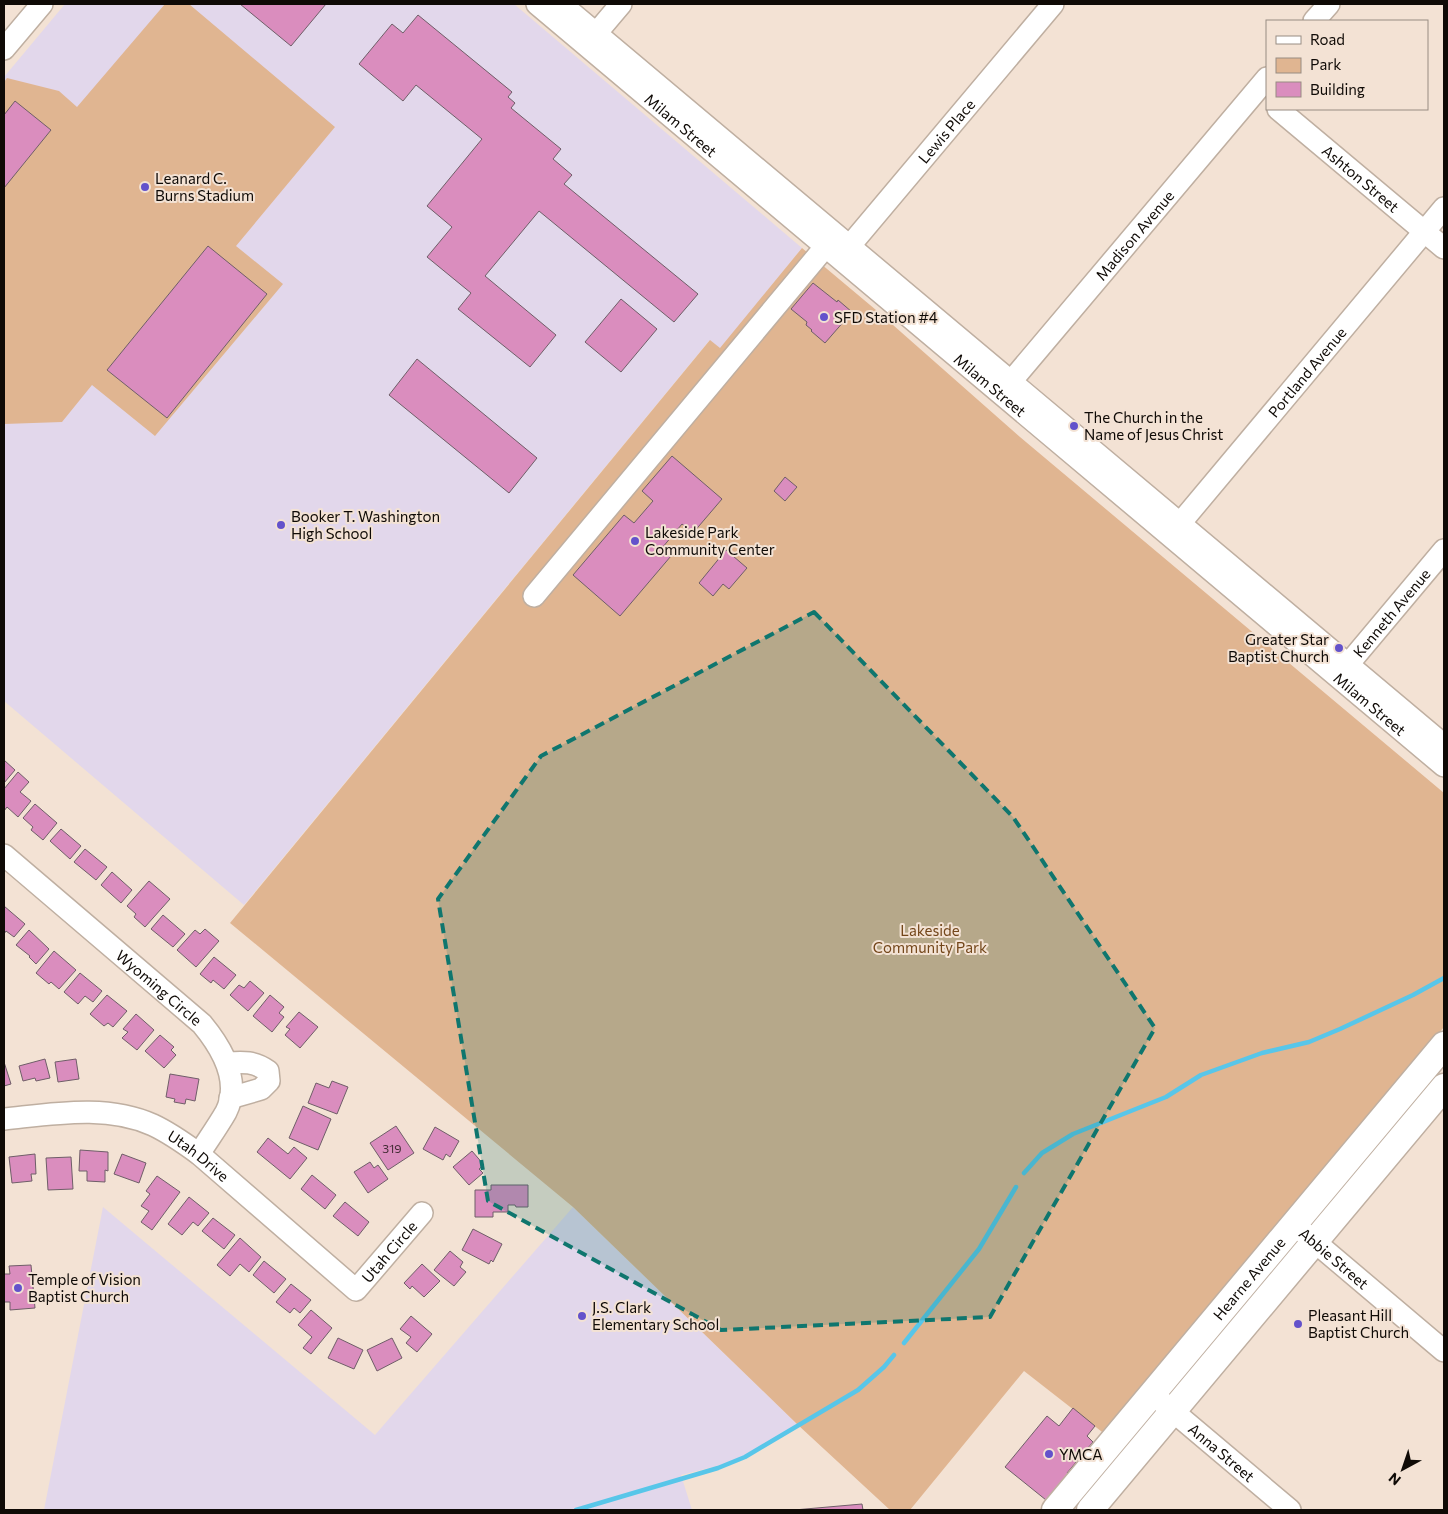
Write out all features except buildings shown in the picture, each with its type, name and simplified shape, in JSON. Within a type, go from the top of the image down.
[{"type":"main road","name":"Hearne Avenue","points":[[1055,1510],[1294,1225],[1441,1054]]},
{"type":"main road","name":"Hearne Avenue","points":[[1090,1510],[1444,1087]]},
{"type":"street","points":[[4,49],[42,4]]},
{"type":"street","name":"Milam Street","points":[[537,4],[592,39]]},
{"type":"street","name":"Milam Street","points":[[561,4],[592,39],[839,250],[1007,387],[1344,670],[1444,744]]},
{"type":"street","points":[[592,39],[621,4]]},
{"type":"street","name":"Lewis Place","points":[[534,596],[1053,4]]},
{"type":"street","points":[[1315,20],[1329,4]]},
{"type":"street","name":"Madison Avenue","points":[[1007,387],[1263,89]]},
{"type":"street","name":"Ashton Street","points":[[1279,110],[1444,248]]},
{"type":"street","name":"Portland Avenue","points":[[1176,529],[1444,208]]},
{"type":"street","name":"Kenneth Avenue","points":[[1344,670],[1444,550]]},
{"type":"street","name":"Milam Street","points":[[1344,670],[1444,766]]},
{"type":"street","name":"Wyoming Circle","points":[[4,855],[202,1024],[217,1042],[227,1063],[232,1090],[227,1110],[199,1154]]},
{"type":"street","points":[[227,1063],[246,1062],[259,1065],[268,1071],[269,1079],[269,1082],[261,1089],[230,1098]]},
{"type":"street","name":"Utah Drive","points":[[4,1119],[76,1113],[115,1114],[152,1125],[177,1138],[199,1154],[356,1290]]},
{"type":"street","name":"Utah Circle","points":[[356,1290],[422,1213]]},
{"type":"street","name":"Abbie Street","points":[[1294,1225],[1444,1351]]},
{"type":"street","name":"Anna Street","points":[[1152,1394],[1290,1510]]},
{"type":"highlighted area","points":[[814,612],[1013,817],[1155,1028],[990,1317],[721,1330],[488,1201],[438,899],[541,756]]},
{"type":"shaded area","name":"Booker T. Washington High School","points":[[65,4],[514,4],[802,248],[720,349],[709,341],[244,905],[4,701],[4,77]]},
{"type":"shaded area","name":"J.S. Clark Elementary School","points":[[103,1207],[375,1435],[573,1207],[798,1425],[733,1462],[681,1475],[692,1510],[44,1510]]},
{"type":"green space","name":"Leanard C. Burns Stadium","points":[[165,4],[189,4],[335,127],[236,246],[283,284],[155,436],[92,385],[62,422],[4,424],[4,82],[7,78],[59,91],[77,107]]},
{"type":"green space","name":"Lakeside Community Park","points":[[802,248],[876,310],[1020,437],[1444,793],[1444,1027],[1106,1435],[1024,1371],[910,1510],[890,1510],[798,1425],[573,1207],[230,923],[710,340],[720,348]]},
{"type":"waterway","points":[[1024,1173],[1042,1153],[1073,1134],[1166,1097],[1201,1075],[1262,1053],[1309,1042],[1340,1029],[1413,995],[1444,978]]},
{"type":"waterway","points":[[904,1343],[979,1249],[1016,1187]]},
{"type":"waterway","points":[[576,1510],[718,1468],[745,1457],[858,1390],[884,1367],[894,1355]]},
{"type":"place","name":"Leanard C. Burns Stadium","points":[[145,187]]},
{"type":"place","name":"SFD Station #4","points":[[824,317]]},
{"type":"place","name":"The Church in the Name of Jesus Christ","points":[[1074,426]]},
{"type":"place","name":"Booker T. Washington High School","points":[[281,525]]},
{"type":"place","name":"Lakeside Park Community Center","points":[[635,541]]},
{"type":"place","name":"Greater Star Baptist Church","points":[[1339,648]]},
{"type":"place","name":"Temple of Vision Baptist Church","points":[[18,1288]]},
{"type":"place","name":"J.S. Clark Elementary School","points":[[582,1316]]},
{"type":"place","name":"Pleasant Hill Baptist Church","points":[[1298,1324]]},
{"type":"place","name":"YMCA","points":[[1049,1454]]}]
